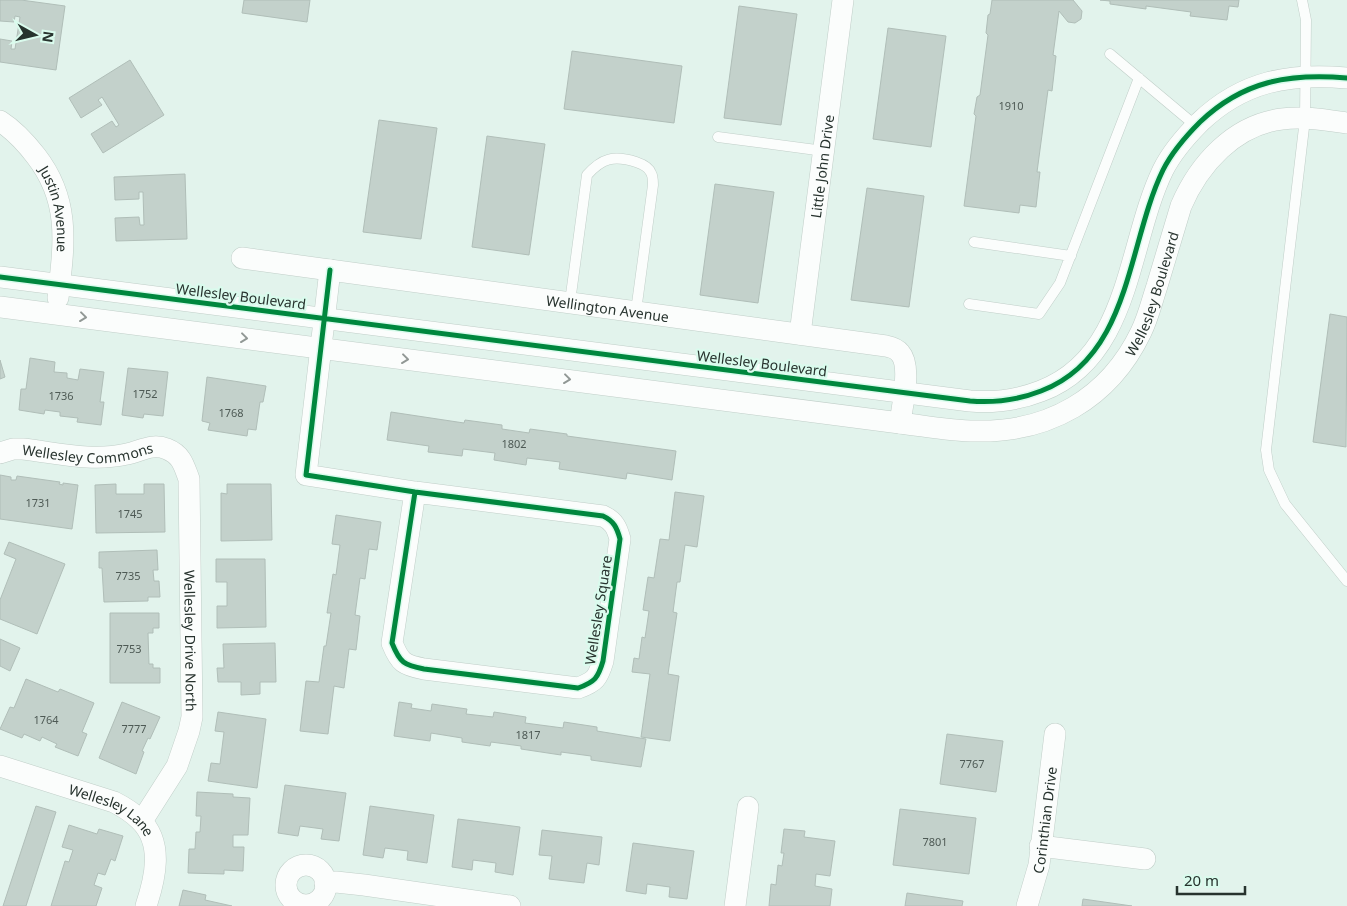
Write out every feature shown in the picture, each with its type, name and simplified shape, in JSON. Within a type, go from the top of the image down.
[{"type":"street","name":"Little John Drive","points":[[800,334],[843,0]]},
{"type":"street","name":"Wellesley Boulevard","points":[[0,277],[904,393],[987,402],[1015,399],[1029,396],[1057,385],[1083,364],[1102,341],[1112,322],[1153,195],[1164,169],[1182,141],[1196,126],[1228,99],[1242,91],[1272,80],[1306,76],[1347,78]]},
{"type":"street","name":"Wellesley Boulevard","points":[[0,307],[900,423],[974,431],[1010,430],[1046,421],[1060,415],[1089,398],[1114,375],[1141,332],[1188,189],[1210,159],[1240,134],[1254,126],[1283,119],[1305,118],[1347,123]]},
{"type":"street","name":"Justin Avenue","points":[[0,121],[32,150],[42,164],[57,193],[63,227],[63,255],[56,314]]},
{"type":"street","name":"Wellington Avenue","points":[[242,258],[895,348],[904,358],[906,376],[900,423]]},
{"type":"street","points":[[330,270],[306,474],[415,492]]},
{"type":"street","name":"Wellesley Commons","points":[[0,453],[13,449],[23,449],[97,458],[125,455],[148,447],[160,447],[174,453]]},
{"type":"street","name":"Wellesley Drive North","points":[[142,821],[177,766],[189,732],[192,717],[189,479],[185,464],[174,453]]},
{"type":"street","name":"Wellesley Square","points":[[415,492],[603,516],[610,519],[620,539],[603,661],[600,672],[592,683],[578,688],[424,669],[406,665],[397,656],[392,643],[415,492]]},
{"type":"street","name":"Corinthian Drive","points":[[1027,906],[1039,866],[1040,846],[1056,734]]},
{"type":"street","name":"Wellesley Lane","points":[[0,766],[114,802],[130,811],[142,821],[151,835],[155,860],[155,874],[146,906]]},
{"type":"street","points":[[736,906],[748,807]]},
{"type":"street","points":[[1040,846],[1146,859]]},
{"type":"street","points":[[325,883],[336,882],[364,885],[510,906]]},
{"type":"lane","points":[[1302,0],[1306,20],[1305,118],[1266,450],[1269,470],[1285,504],[1347,581]]},
{"type":"lane","points":[[1110,54],[1196,126]]},
{"type":"lane","points":[[968,304],[1039,314],[1060,282],[1138,78]]},
{"type":"lane","points":[[718,137],[824,151]]},
{"type":"lane","points":[[570,302],[588,175],[596,165],[617,157],[642,164],[651,172],[653,185],[636,312]]},
{"type":"lane","points":[[974,242],[1070,256]]},
{"type":"building","points":[[0,0],[21,0],[65,6],[56,70],[0,62],[0,39],[12,41],[11,49],[15,49],[20,17],[15,16],[14,22],[0,21]]},
{"type":"building","points":[[244,0],[310,0],[307,22],[242,13]]},
{"type":"building","points":[[992,0],[1073,0],[1082,11],[1081,19],[1075,23],[1068,22],[1059,11],[1053,55],[1056,56],[1052,91],[1048,90],[1037,172],[1040,172],[1036,207],[1020,205],[1019,213],[964,206],[976,116],[974,114],[977,97],[980,95],[988,35],[986,33],[988,15],[990,14]]},
{"type":"building","points":[[1100,0],[1239,0],[1238,7],[1229,6],[1227,20],[1190,16],[1191,12],[1146,6],[1146,9],[1110,4],[1110,1]]},
{"type":"building","points":[[739,6],[797,14],[781,125],[724,118]]},
{"type":"building","points":[[888,28],[946,36],[931,147],[873,139]]},
{"type":"building","points":[[572,51],[682,66],[674,123],[564,109]]},
{"type":"building","points":[[130,60],[164,115],[103,153],[91,134],[112,121],[116,127],[119,125],[102,97],[98,100],[102,105],[81,118],[69,98]]},
{"type":"building","points":[[379,120],[437,128],[421,239],[363,232]]},
{"type":"building","points":[[487,136],[545,144],[529,255],[472,247]]},
{"type":"building","points":[[185,174],[187,239],[116,241],[115,218],[139,217],[140,225],[144,225],[143,192],[139,192],[139,199],[115,200],[114,177]]},
{"type":"building","points":[[715,184],[774,192],[758,303],[700,295]]},
{"type":"building","points":[[867,188],[924,196],[909,307],[851,300]]},
{"type":"building","points":[[1330,314],[1347,317],[1346,447],[1313,442]]},
{"type":"building","points":[[30,358],[55,362],[54,372],[67,373],[67,378],[78,380],[80,369],[104,372],[100,402],[104,402],[101,425],[77,422],[78,418],[60,416],[60,412],[45,410],[44,414],[19,410],[21,389],[26,389]]},
{"type":"building","points":[[0,360],[5,377],[0,379]]},
{"type":"building","points":[[128,368],[168,372],[163,416],[144,414],[143,418],[122,415]]},
{"type":"building","points":[[207,377],[266,386],[263,402],[260,402],[256,430],[248,429],[247,436],[208,430],[210,423],[202,421]]},
{"type":"building","points":[[391,412],[464,423],[465,420],[502,425],[502,429],[529,433],[530,429],[676,451],[672,480],[627,473],[626,479],[559,469],[560,462],[527,458],[526,465],[494,460],[495,453],[463,449],[462,456],[428,452],[429,446],[387,440]]},
{"type":"building","points":[[0,475],[11,477],[11,480],[16,480],[17,476],[60,482],[59,484],[63,485],[63,483],[78,485],[72,529],[0,519]]},
{"type":"building","points":[[116,484],[116,494],[144,494],[144,484],[164,484],[165,532],[96,533],[95,485]]},
{"type":"building","points":[[227,484],[271,484],[272,540],[221,541],[221,493],[227,494]]},
{"type":"building","points":[[675,492],[704,496],[697,547],[685,545],[680,582],[677,582],[673,612],[677,613],[668,674],[679,676],[670,741],[641,737],[650,674],[632,672],[634,658],[639,659],[642,637],[645,638],[649,611],[643,610],[648,577],[654,578],[660,539],[669,540]]},
{"type":"building","points":[[336,515],[381,522],[377,550],[369,549],[365,579],[360,578],[355,615],[360,616],[356,650],[349,649],[344,688],[334,686],[328,734],[300,731],[306,681],[319,682],[324,646],[326,646],[331,613],[327,613],[333,574],[336,575],[340,545],[332,544]]},
{"type":"building","points":[[9,542],[65,564],[37,634],[0,619],[0,600],[16,559],[4,554]]},
{"type":"building","points":[[157,550],[158,570],[153,570],[154,581],[159,581],[160,597],[148,597],[148,601],[104,602],[102,568],[99,568],[99,552]]},
{"type":"building","points":[[216,559],[265,559],[266,627],[217,628],[217,606],[227,606],[227,582],[216,582]]},
{"type":"building","points":[[110,613],[159,613],[159,628],[153,628],[153,633],[148,633],[149,664],[153,664],[153,668],[160,668],[160,683],[110,683]]},
{"type":"building","points":[[0,639],[20,648],[10,671],[0,666]]},
{"type":"building","points":[[275,643],[276,682],[260,682],[260,694],[241,695],[241,682],[218,682],[217,668],[224,668],[223,644]]},
{"type":"building","points":[[26,679],[58,692],[60,689],[94,703],[82,732],[87,734],[78,756],[55,747],[57,744],[42,737],[40,741],[24,734],[22,738],[0,729],[10,707],[14,708]]},
{"type":"building","points":[[122,702],[160,717],[142,751],[144,752],[136,774],[99,758]]},
{"type":"building","points":[[399,702],[412,704],[411,708],[431,711],[432,704],[467,709],[466,714],[493,717],[494,712],[526,717],[525,723],[563,728],[564,722],[597,727],[597,731],[646,739],[641,767],[591,760],[591,756],[561,752],[561,755],[521,749],[521,746],[491,742],[490,746],[462,742],[462,738],[431,733],[430,741],[394,736]]},
{"type":"building","points":[[218,712],[266,719],[257,788],[208,781],[211,763],[220,764],[224,732],[215,731]]},
{"type":"building","points":[[947,734],[1003,741],[996,792],[940,784]]},
{"type":"building","points":[[285,785],[346,793],[339,841],[321,839],[323,829],[300,826],[298,836],[278,833]]},
{"type":"building","points":[[197,792],[233,794],[233,797],[250,798],[248,835],[233,835],[233,847],[244,847],[243,871],[224,870],[224,874],[188,873],[189,849],[195,849],[196,832],[200,832],[201,816],[196,816]]},
{"type":"building","points":[[36,806],[56,812],[26,906],[3,906]]},
{"type":"building","points":[[370,806],[434,815],[427,863],[407,860],[408,851],[385,848],[383,858],[363,855]]},
{"type":"building","points":[[900,809],[976,818],[969,874],[893,865]]},
{"type":"building","points":[[458,819],[520,827],[513,875],[495,872],[496,863],[473,860],[472,870],[452,867]]},
{"type":"building","points":[[69,825],[97,834],[99,829],[123,836],[115,861],[111,859],[105,875],[98,873],[94,885],[102,888],[96,906],[51,906],[65,861],[69,862],[73,850],[62,847]]},
{"type":"building","points":[[784,829],[805,831],[804,837],[835,841],[830,876],[816,874],[815,886],[832,889],[830,906],[769,906],[771,884],[776,885],[778,865],[782,866],[784,853],[781,853]]},
{"type":"building","points":[[542,830],[602,837],[599,865],[587,863],[584,883],[549,879],[552,856],[539,855]]},
{"type":"building","points":[[633,843],[694,851],[687,899],[669,897],[670,887],[647,884],[646,894],[626,891]]},
{"type":"building","points":[[183,890],[206,895],[205,900],[232,906],[179,906]]},
{"type":"building","points":[[907,893],[963,901],[962,906],[905,906]]},
{"type":"building","points":[[1083,899],[1132,906],[1082,906]]},
{"type":"cycle path","points":[[0,277],[970,401],[1006,400],[1024,397],[1041,391],[1071,375],[1093,353],[1110,326],[1122,296],[1151,199],[1163,170],[1180,144],[1200,122],[1233,97],[1268,83],[1306,77],[1347,78]]},
{"type":"cycle path","points":[[330,270],[306,475],[415,492],[603,516],[610,520],[616,528],[620,539],[603,661],[595,679],[578,688],[424,669],[407,664],[400,659],[392,643],[415,492]]}]
